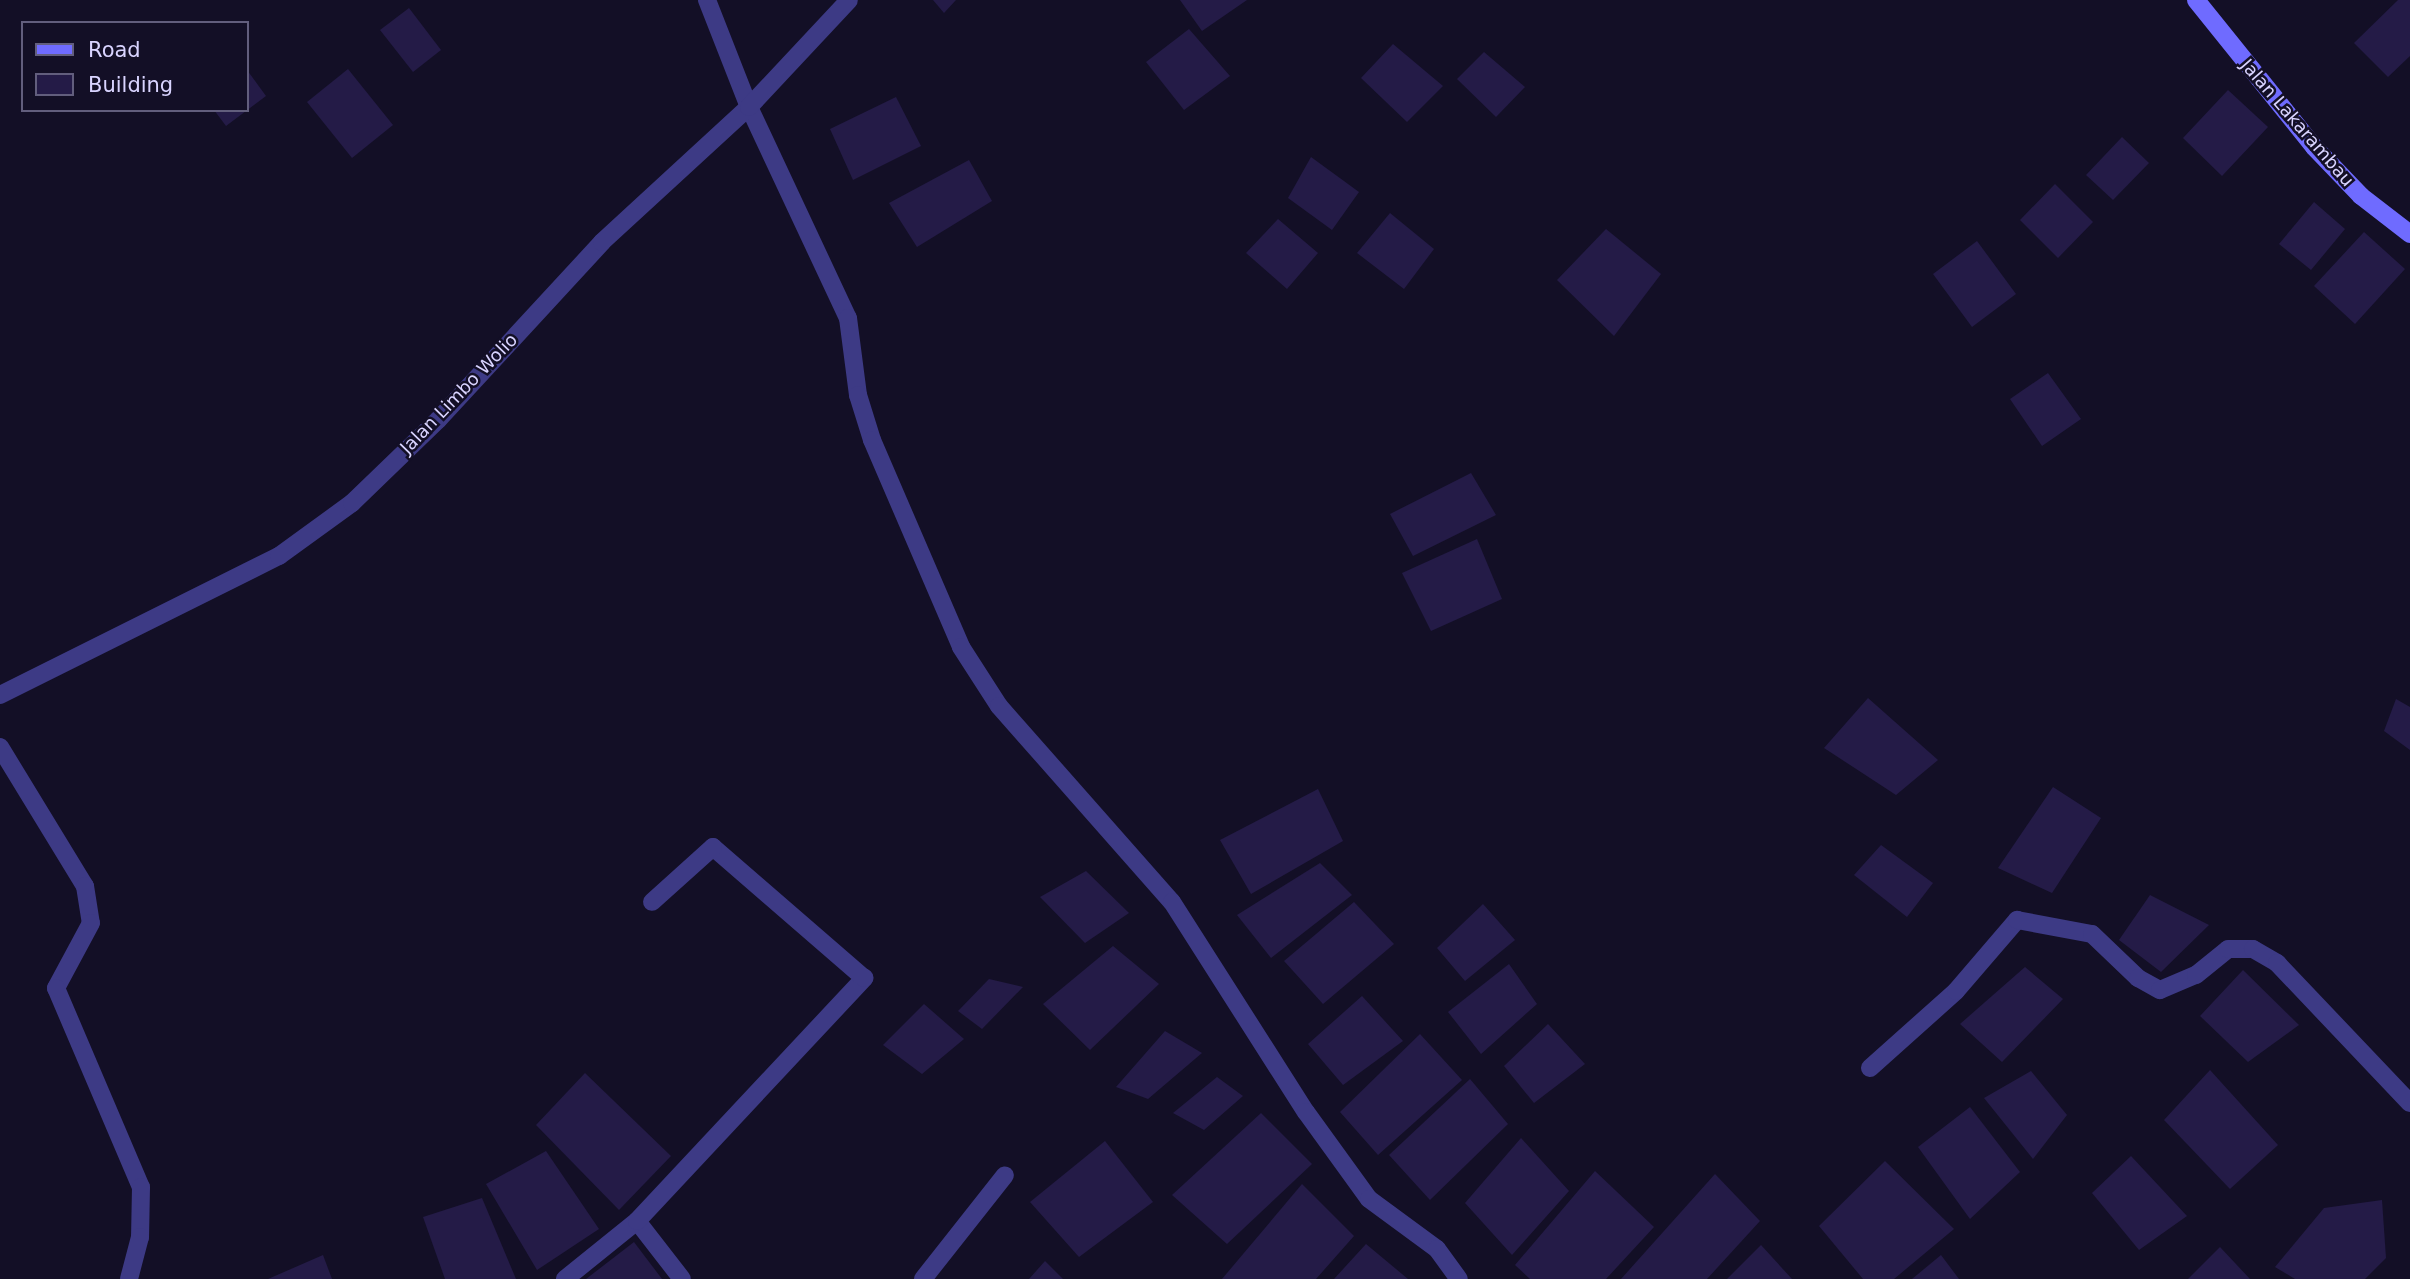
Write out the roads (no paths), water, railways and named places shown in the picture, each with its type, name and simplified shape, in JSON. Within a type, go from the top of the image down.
[{"type":"street","points":[[707,0],[749,107],[848,318],[858,395],[873,440],[941,606],[973,667],[999,706],[1172,902],[1306,1112],[1369,1199],[1437,1249],[1455,1267],[1459,1279]]},
{"type":"street","name":"Jalan Limbo Wolio","points":[[0,695],[279,556],[352,503],[438,420],[602,242],[749,107],[849,0]]},
{"type":"street","name":"Jalan Lakarambau","points":[[2196,0],[2314,147],[2361,196],[2410,234]]},
{"type":"street","points":[[0,747],[85,886],[91,923],[56,988],[141,1187],[140,1237],[129,1279]]},
{"type":"street","points":[[565,1279],[637,1221],[864,978],[713,847],[652,902]]},
{"type":"street","points":[[1870,1068],[1956,991],[2017,920],[2092,934],[2138,978],[2160,990],[2196,975],[2228,949],[2253,949],[2277,963],[2410,1103]]},
{"type":"street","points":[[923,1279],[1005,1175]]},
{"type":"street","points":[[637,1221],[682,1279]]}]
